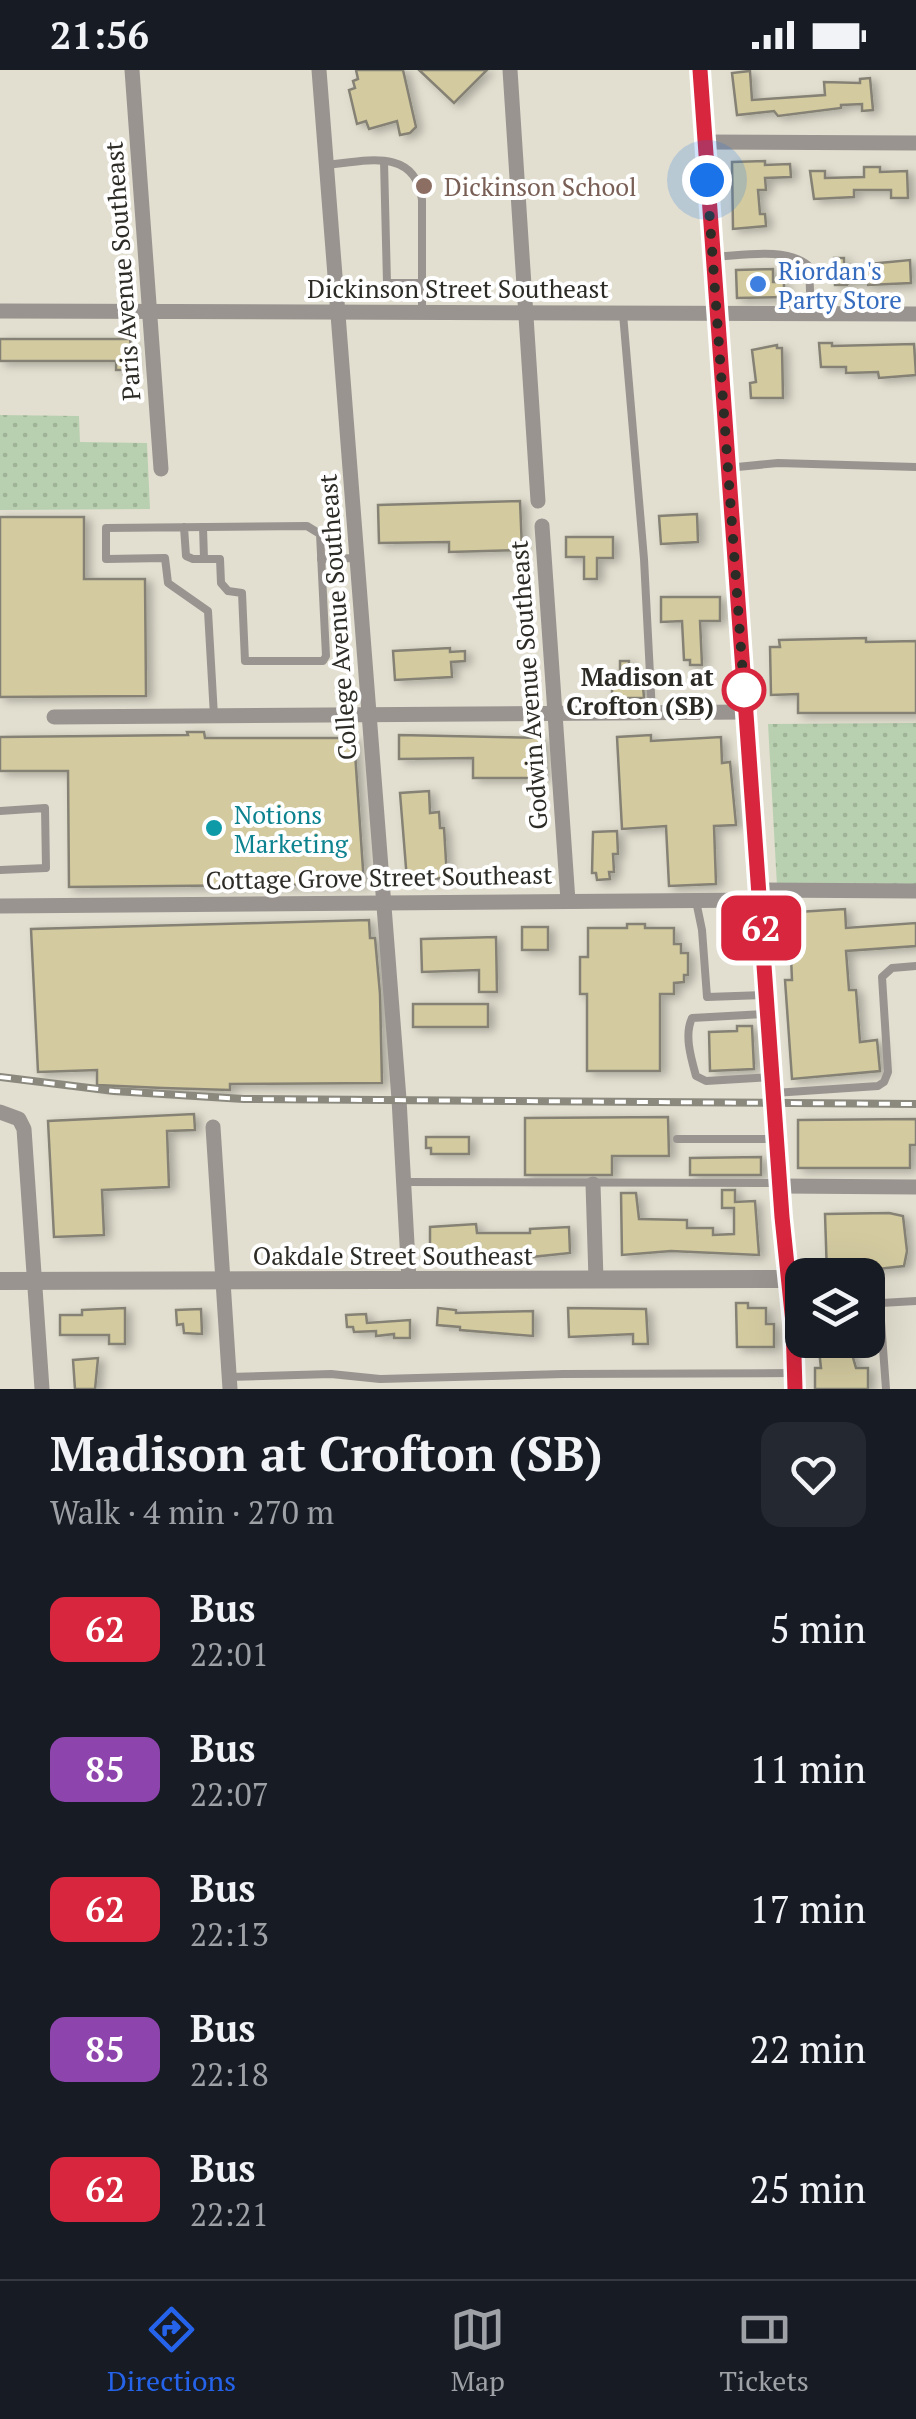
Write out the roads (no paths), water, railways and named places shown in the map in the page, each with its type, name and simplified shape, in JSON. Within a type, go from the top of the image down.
[{"type":"street","name":"Paris Avenue Southeast","points":[[132,70],[161,469]]},
{"type":"street","name":"College Avenue Southeast","points":[[320,70],[370,716],[408,1280]]},
{"type":"street","points":[[510,70],[538,501]]},
{"type":"street","points":[[700,70],[786,1258]]},
{"type":"street","points":[[704,142],[916,143]]},
{"type":"street","name":"Dickinson Street Southeast","points":[[0,311],[916,314]]},
{"type":"street","name":"Godwin Avenue Southeast","points":[[542,526],[568,901]]},
{"type":"street","points":[[54,717],[746,712]]},
{"type":"street","name":"Cottage Grove Street Southeast","points":[[0,906],[696,900],[916,891]]},
{"type":"street","points":[[0,1112],[19,1119],[24,1129],[42,1389]]},
{"type":"street","points":[[213,1127],[230,1383]]},
{"type":"street","points":[[593,1184],[596,1279]]},
{"type":"street","points":[[780,1184],[916,1186]]},
{"type":"street","name":"Oakdale Street Southeast","points":[[0,1281],[785,1278]]},
{"type":"lane","points":[[384,161],[387,283],[422,283]]},
{"type":"lane","points":[[327,165],[384,161],[402,165],[414,174],[420,186],[422,312]]},
{"type":"lane","points":[[712,256],[787,255],[801,259],[809,266],[811,314]]},
{"type":"lane","points":[[623,313],[644,559],[652,713]]},
{"type":"lane","points":[[727,468],[778,463],[916,467]]},
{"type":"lane","points":[[184,528],[186,556],[220,559],[221,583],[228,591],[242,593],[245,661],[323,661],[326,656],[320,534],[307,526],[106,528],[106,559],[165,558],[168,582],[208,611],[214,716]]},
{"type":"lane","points":[[203,527],[204,559]]},
{"type":"lane","points":[[322,559],[357,558]]},
{"type":"lane","points":[[0,811],[45,808],[46,868],[0,870]]},
{"type":"lane","points":[[696,900],[707,997],[767,1004]]},
{"type":"lane","points":[[767,1004],[692,1018],[688,1026],[696,1076],[706,1081],[773,1085],[878,1086],[888,1072],[882,977],[892,968],[916,966]]},
{"type":"lane","points":[[677,1139],[776,1138]]},
{"type":"lane","points":[[403,1182],[780,1184]]},
{"type":"lane","points":[[885,1303],[916,1302]]},
{"type":"lane","points":[[884,1358],[886,1389]]},
{"type":"lane","points":[[230,1383],[332,1374],[380,1380],[562,1374],[795,1381]]},
{"type":"railway","points":[[0,1077],[114,1091],[244,1099],[916,1104]]},
{"type":"place","name":"Dickinson School","points":[[424,186]]},
{"type":"place","name":"Riordan's Party Store","points":[[758,284]]},
{"type":"place","name":"Madison at Crofton (SB)","points":[[744,690]]},
{"type":"place","name":"Notions Marketing","points":[[214,828]]}]
